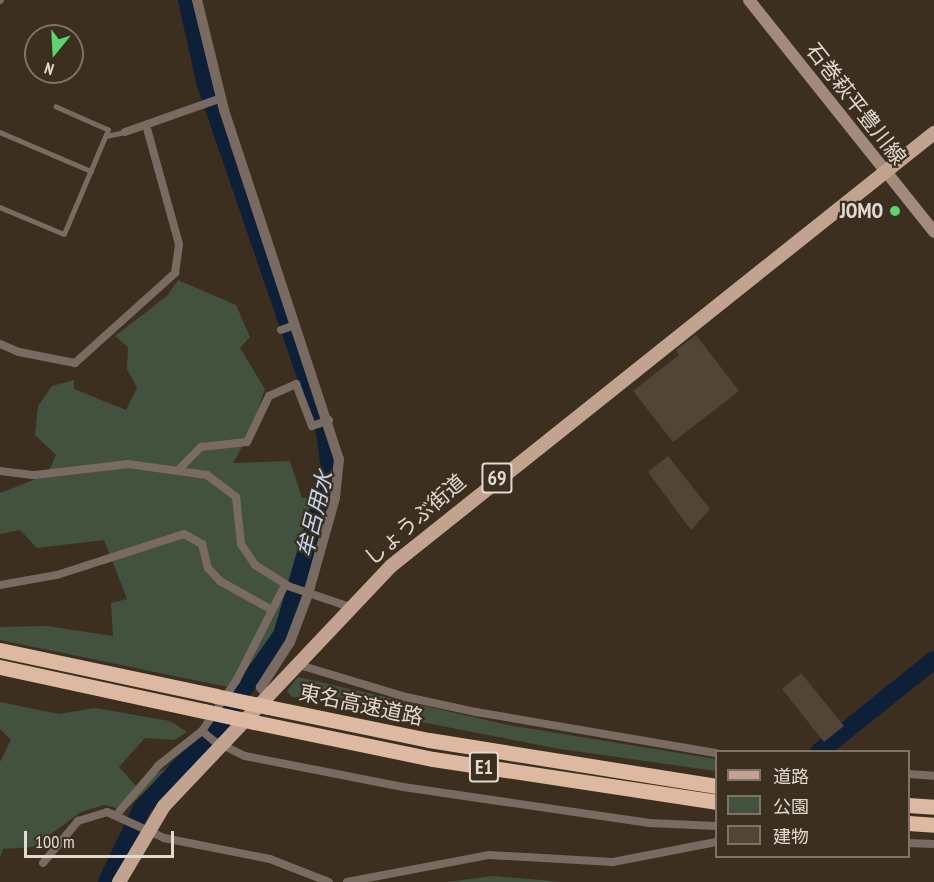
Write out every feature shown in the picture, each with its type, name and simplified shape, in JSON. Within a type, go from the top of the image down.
[{"type":"highway","name":"東名高速道路","points":[[0,650],[216,696],[268,701],[429,740],[715,786]]},
{"type":"highway","name":"東名高速道路","points":[[0,667],[433,759],[715,802]]},
{"type":"highway","points":[[910,805],[934,807]]},
{"type":"highway","points":[[910,823],[934,825]]},
{"type":"main road","name":"石巻萩平豊川線","points":[[748,0],[934,232]]},
{"type":"main road","name":"しょうぶ街道","points":[[119,882],[143,829],[218,743],[268,701],[296,664],[350,607],[428,532],[934,133]]},
{"type":"street","points":[[197,0],[224,110],[327,421],[340,470],[306,594],[290,642],[261,687],[268,701]]},
{"type":"street","points":[[125,132],[216,99]]},
{"type":"street","points":[[0,344],[75,363],[175,273],[179,244],[146,125]]},
{"type":"street","points":[[281,330],[292,326]]},
{"type":"street","points":[[180,468],[201,447],[248,442],[269,396],[296,384],[314,426],[327,421]]},
{"type":"street","points":[[0,471],[34,476],[128,464],[180,468],[207,475],[231,492],[240,508],[244,554],[287,586],[350,607]]},
{"type":"street","points":[[0,585],[57,575],[184,534],[202,544],[208,568],[220,581],[270,609]]},
{"type":"street","points":[[121,816],[159,765],[204,732],[236,681],[270,609],[287,586]]},
{"type":"street","points":[[296,664],[405,697],[476,712],[715,753]]},
{"type":"street","points":[[204,732],[218,743],[244,756],[414,789],[649,824],[715,826]]},
{"type":"street","points":[[910,774],[934,777]]},
{"type":"street","points":[[43,863],[78,821],[96,813],[121,816],[143,829],[277,861],[329,882]]},
{"type":"street","points":[[347,882],[489,855],[613,862],[715,842]]},
{"type":"street","points":[[910,843],[934,844]]},
{"type":"lane","points":[[0,207],[64,234],[108,129],[56,107]]},
{"type":"lane","points":[[0,132],[91,171]]},
{"type":"lane","points":[[106,136],[125,132]]},
{"type":"green space","points":[[178,280],[236,305],[250,337],[240,348],[265,389],[251,431],[233,463],[290,461],[302,498],[319,497],[279,624],[265,655],[237,689],[0,640],[0,627],[47,626],[113,636],[111,603],[127,599],[104,540],[37,548],[20,530],[0,534],[0,493],[47,475],[56,455],[35,435],[38,406],[52,386],[74,380],[74,389],[126,410],[137,388],[127,369],[128,347],[115,336],[167,296]]},
{"type":"green space","points":[[298,677],[508,725],[715,759],[715,771],[560,749],[292,697],[287,691]]},
{"type":"green space","points":[[0,702],[59,714],[95,708],[170,721],[187,732],[174,740],[145,738],[119,767],[136,786],[176,762],[125,810],[104,805],[81,812],[33,847],[3,849],[0,858],[0,762],[11,740],[0,729]]},
{"type":"green space","points":[[493,876],[542,880],[561,882],[447,882]]},
{"type":"building","points":[[696,335],[739,391],[673,442],[633,391],[679,355],[676,350]]},
{"type":"building","points":[[668,456],[710,509],[691,530],[648,472]]},
{"type":"building","points":[[801,673],[844,726],[824,742],[782,689]]},
{"type":"waterway","name":"牟呂用水","points":[[107,882],[142,808],[216,728],[282,635],[330,471],[325,432],[205,81],[187,0]]},
{"type":"waterway","points":[[822,750],[934,660]]},
{"type":"place","name":"JOMO","points":[[895,211]]}]
